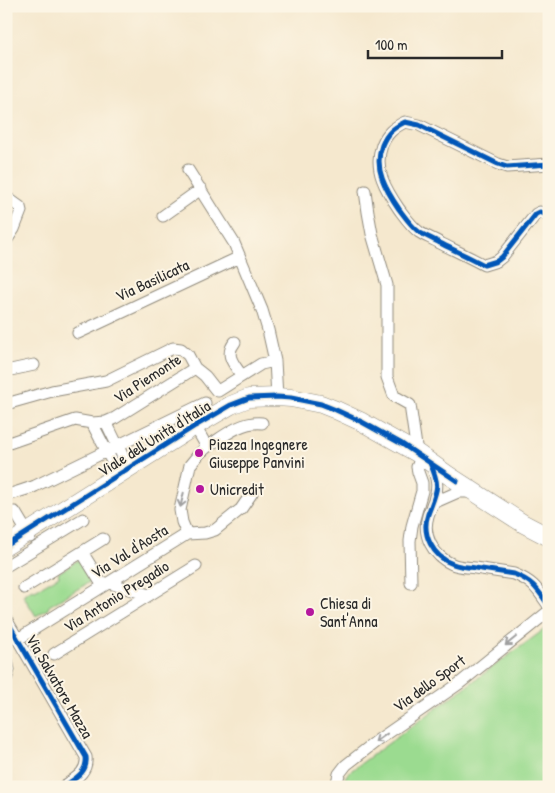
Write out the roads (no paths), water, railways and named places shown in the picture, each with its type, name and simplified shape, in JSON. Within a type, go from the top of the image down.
[{"type":"main road","name":"Viale dell'Unità d'Italia","points":[[6,546],[32,540],[124,472],[195,426],[241,400],[277,396],[306,401],[336,410],[362,422],[423,457],[448,484],[474,492],[524,524],[549,537]]},
{"type":"street","points":[[549,164],[507,167],[419,125],[406,122],[396,126],[386,136],[380,152],[380,172],[383,182],[411,225],[420,233],[484,265],[497,261],[502,257],[536,214],[540,212],[549,216]]},
{"type":"street","points":[[188,170],[234,243],[262,310],[275,361],[277,396]]},
{"type":"street","points":[[163,216],[200,189]]},
{"type":"street","points":[[366,191],[372,234],[387,285],[387,377],[394,396],[410,405],[423,457],[418,467],[422,491],[412,526],[410,541],[411,583]]},
{"type":"street","points":[[6,197],[20,207],[21,211],[14,229],[6,241]]},
{"type":"street","name":"Via Basilicata","points":[[78,333],[240,257]]},
{"type":"street","points":[[235,342],[230,348],[230,354],[232,361],[242,376]]},
{"type":"street","name":"Via Piemonte","points":[[6,404],[52,391],[106,381],[173,348],[181,349],[188,355],[195,368],[106,422],[92,423],[75,420],[6,444]]},
{"type":"street","points":[[195,368],[218,391],[261,364],[275,361]]},
{"type":"street","points":[[6,371],[34,365]]},
{"type":"street","points":[[6,496],[30,488],[205,403]]},
{"type":"street","points":[[106,422],[117,445],[124,472]]},
{"type":"street","points":[[187,534],[180,510],[190,465],[200,452],[237,428],[252,422],[262,423]]},
{"type":"street","points":[[92,423],[106,452],[124,472]]},
{"type":"street","points":[[195,426],[207,447]]},
{"type":"street","points":[[448,484],[433,503],[426,525],[426,532],[437,554],[452,564],[522,577],[537,589],[549,606]]},
{"type":"street","name":"Via Val d'Aosta","points":[[18,639],[187,534],[205,533],[215,530],[241,509],[252,493]]},
{"type":"street","points":[[6,513],[15,512],[32,540]]},
{"type":"street","points":[[6,566],[32,540],[83,518]]},
{"type":"street","points":[[24,588],[103,539]]},
{"type":"street","points":[[82,552],[106,585],[149,595]]},
{"type":"street","name":"Via Antonio Pregadio","points":[[54,654],[196,566]]},
{"type":"street","name":"Via dello Sport","points":[[336,787],[339,774],[346,765],[460,682],[549,611]]},
{"type":"street","name":"Via Salvatore Mazza","points":[[6,619],[86,757],[85,768],[82,773],[63,787]]},
{"type":"street","points":[[6,656],[9,670],[6,680]]},
{"type":"place","name":"Piazza Ingegnere Giuseppe Panvini","points":[[199,453]]},
{"type":"place","name":"Unicredit","points":[[200,489]]},
{"type":"place","name":"Chiesa di Sant'Anna","points":[[310,612]]}]
